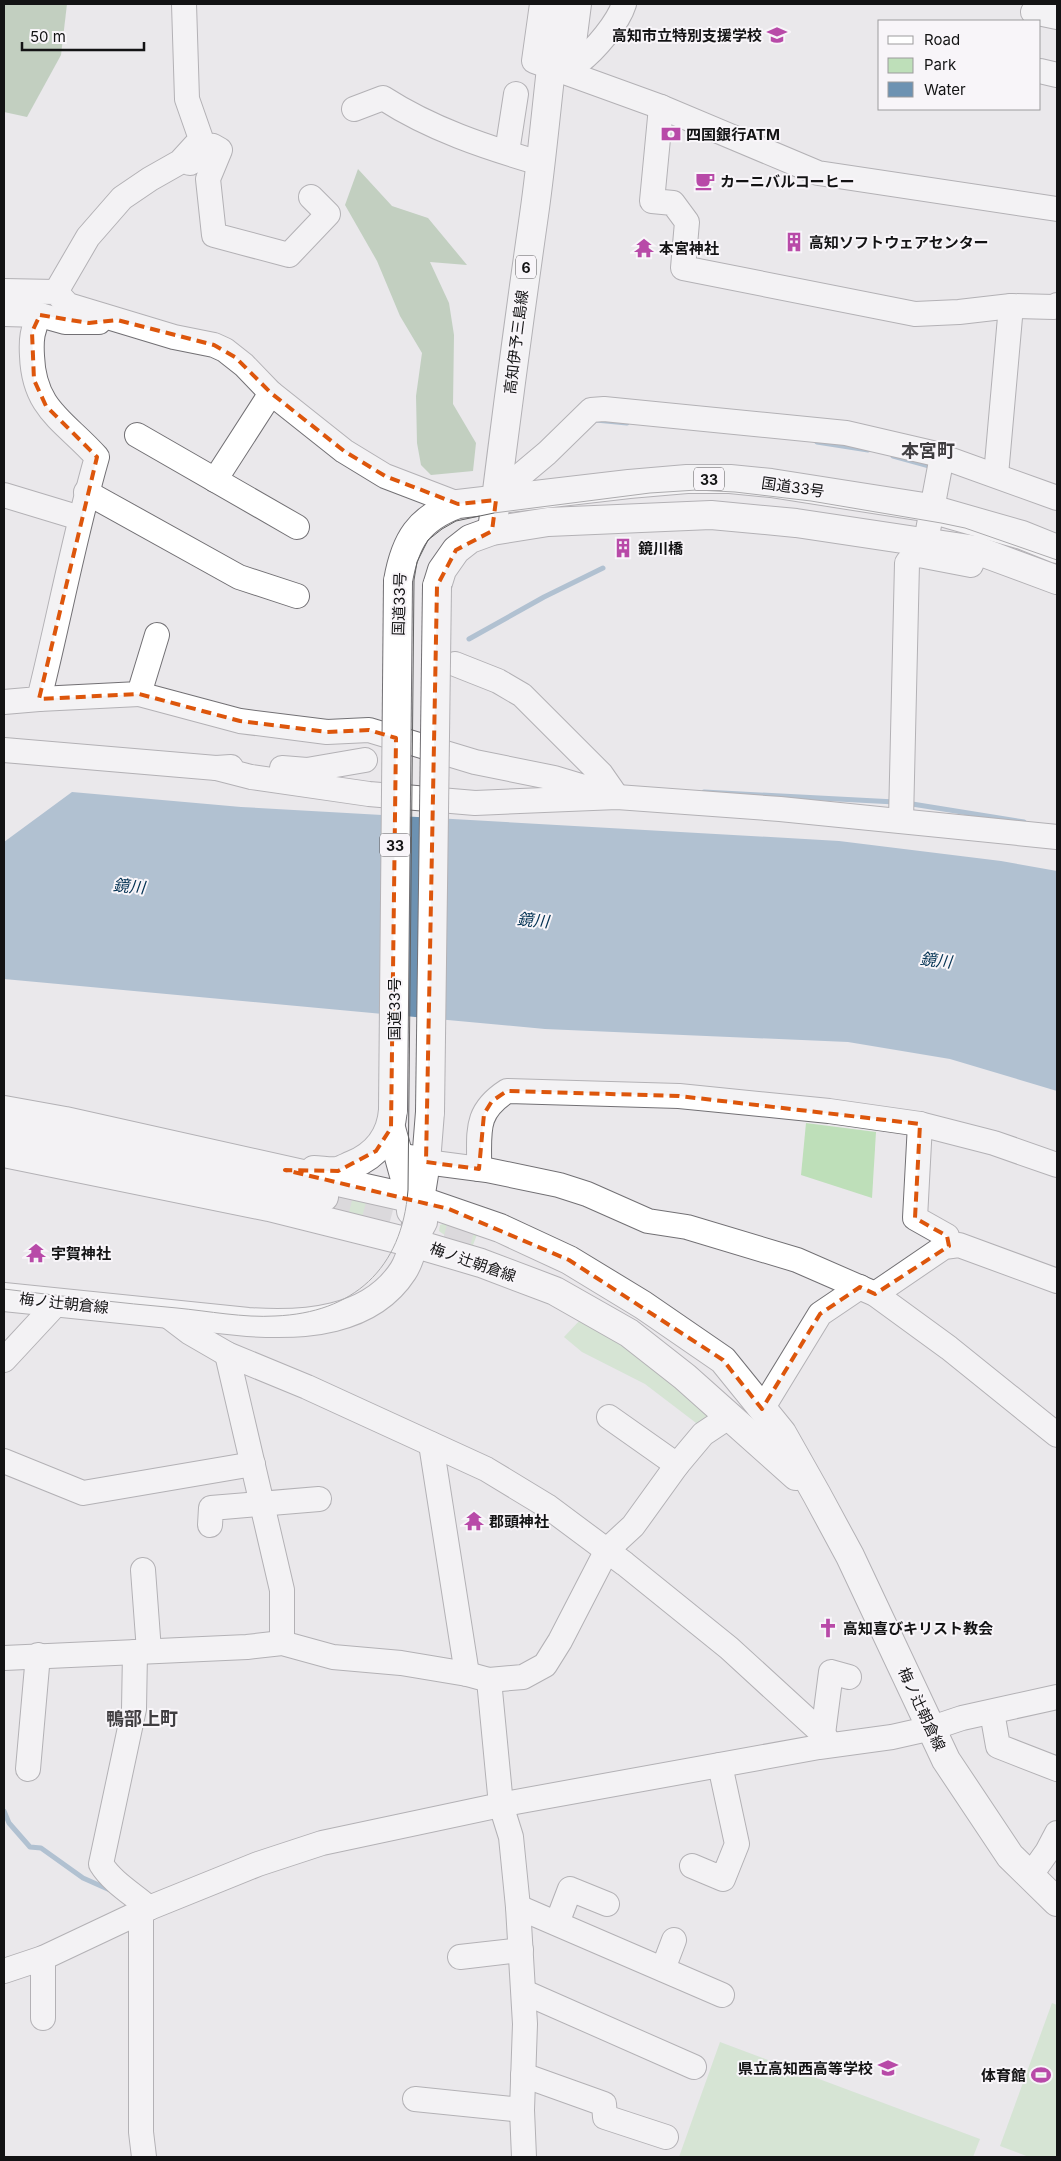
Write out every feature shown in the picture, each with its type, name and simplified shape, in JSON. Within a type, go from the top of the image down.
[{"type":"main road","name":"高知伊予三島線","points":[[492,531],[505,498],[540,163],[561,68],[559,4]]},
{"type":"main road","name":"国道33号","points":[[392,1126],[398,581],[402,559],[409,542],[422,524],[440,511],[458,504],[648,482],[688,479],[730,479],[771,482],[932,509],[1022,535],[1057,549]]},
{"type":"main road","points":[[413,1243],[414,1198],[426,1162],[430,1112],[436,586],[442,570],[456,550],[470,539],[492,531],[548,522],[711,515],[796,523],[976,550],[1057,580]]},
{"type":"main road","points":[[4,1110],[65,1121],[414,1198]]},
{"type":"main road","points":[[285,1170],[338,1171],[365,1160],[385,1140],[392,1126]]},
{"type":"main road","points":[[392,1126],[414,1198]]},
{"type":"main road","points":[[11,1133],[244,1179],[324,1197]]},
{"type":"main road","points":[[4,1153],[269,1207],[413,1243]]},
{"type":"main road","name":"梅ノ辻朝倉線","points":[[414,1198],[500,1228],[569,1260],[643,1305],[723,1360],[762,1409],[774,1440],[817,1496],[850,1556],[946,1760],[1010,1856],[1057,1902]]},
{"type":"main road","points":[[413,1243],[421,1224],[432,1212],[438,1209],[449,1209]]},
{"type":"main road","points":[[476,1238],[560,1272],[598,1292],[666,1338],[706,1371],[774,1440]]},
{"type":"main road","name":"梅ノ辻朝倉線","points":[[4,1297],[56,1304],[285,1325],[340,1316],[368,1304],[387,1290],[409,1261],[413,1243],[481,1263],[555,1292],[629,1333],[730,1416],[774,1440]]},
{"type":"street","points":[[56,292],[88,237],[122,198],[138,186],[180,162],[201,140],[187,98],[184,4]]},
{"type":"street","points":[[542,4],[534,61],[561,68],[661,107],[818,173],[1057,209]]},
{"type":"street","points":[[561,68],[579,4]]},
{"type":"street","points":[[561,68],[578,63],[606,33],[621,12],[624,4]]},
{"type":"street","points":[[1033,12],[1057,17]]},
{"type":"street","points":[[1041,71],[1057,75]]},
{"type":"street","points":[[506,152],[516,94]]},
{"type":"street","points":[[354,109],[383,98],[410,115],[445,131],[540,163]]},
{"type":"street","points":[[661,107],[652,201],[673,203],[687,222],[682,268],[915,314],[959,312],[1011,306],[1054,307],[1057,305]]},
{"type":"street","points":[[138,186],[153,188],[213,146],[220,150],[208,179],[214,235],[290,254],[328,214],[312,197]]},
{"type":"street","points":[[4,291],[56,292],[68,305],[174,337],[214,345],[235,357],[271,393],[344,451],[385,476],[458,504]]},
{"type":"street","points":[[996,475],[1011,306]]},
{"type":"street","points":[[4,314],[40,315],[64,322],[89,323],[117,320]]},
{"type":"street","points":[[39,699],[86,492],[97,457],[46,406],[34,380],[32,332],[40,315]]},
{"type":"street","points":[[215,480],[271,393]]},
{"type":"street","points":[[505,498],[516,479],[547,454],[591,410],[604,409],[846,433],[909,446],[940,466],[996,475],[1057,498]]},
{"type":"street","points":[[137,435],[297,527]]},
{"type":"street","points":[[926,541],[940,466]]},
{"type":"street","points":[[86,492],[240,577],[297,596]]},
{"type":"street","points":[[4,495],[80,518]]},
{"type":"street","points":[[902,820],[907,563],[912,557],[919,555],[971,565],[976,550]]},
{"type":"street","points":[[139,694],[158,635]]},
{"type":"street","points":[[455,664],[498,681],[522,695],[601,774],[617,797]]},
{"type":"street","points":[[4,702],[139,694],[240,721],[327,732],[369,730],[475,762],[554,778],[617,797]]},
{"type":"street","points":[[4,750],[216,768],[254,766],[307,770],[365,760]]},
{"type":"street","points":[[216,768],[251,776],[369,794],[475,803],[617,797],[780,808],[1057,837]]},
{"type":"street","points":[[479,1169],[481,1122],[492,1101],[507,1091],[679,1096],[829,1110],[920,1124],[994,1143],[1057,1165]]},
{"type":"street","points":[[920,1124],[915,1218],[948,1236],[949,1246]]},
{"type":"street","points":[[392,1126],[402,1152],[414,1159],[479,1169],[558,1185],[587,1194],[648,1221],[687,1228],[797,1260],[867,1291],[949,1348],[1057,1435]]},
{"type":"street","points":[[762,1409],[820,1314],[867,1291],[944,1247],[959,1245],[1057,1281]]},
{"type":"street","points":[[4,1360],[56,1304]]},
{"type":"street","points":[[164,1313],[189,1332],[227,1354],[306,1387],[486,1469],[547,1506],[607,1550],[729,1648],[827,1740]]},
{"type":"street","points":[[227,1354],[282,1590],[282,1643]]},
{"type":"street","points":[[4,1658],[247,1647],[282,1643],[333,1657],[401,1663],[478,1677],[524,1677],[545,1666],[607,1550],[633,1526],[677,1465],[703,1434],[730,1416]]},
{"type":"street","points":[[609,1417],[677,1465]]},
{"type":"street","points":[[431,1444],[478,1677],[501,1805],[511,1837],[524,1992],[522,2110],[524,2157]]},
{"type":"street","points":[[4,1461],[83,1493],[253,1464]]},
{"type":"street","points":[[210,1525],[211,1508],[319,1499]]},
{"type":"street","points":[[143,1570],[142,1651],[134,1709],[100,1864],[109,1876],[123,1885],[145,1910],[141,2122],[144,2157]]},
{"type":"street","points":[[28,1769],[38,1655]]},
{"type":"street","points":[[827,1740],[831,1672],[849,1676]]},
{"type":"street","points":[[4,1971],[43,1958],[145,1910],[258,1864],[322,1843],[501,1805],[720,1765],[827,1740],[892,1737],[932,1728],[962,1718],[1057,1697]]},
{"type":"street","points":[[992,1712],[998,1746],[1057,1769]]},
{"type":"street","points":[[692,1866],[723,1878],[737,1844],[720,1765]]},
{"type":"street","points":[[1030,1876],[1047,1852],[1057,1833]]},
{"type":"street","points":[[557,1924],[570,1889],[607,1904]]},
{"type":"street","points":[[518,1907],[722,1995]]},
{"type":"street","points":[[663,1969],[674,1940]]},
{"type":"street","points":[[460,1957],[521,1950]]},
{"type":"street","points":[[43,1958],[43,2018]]},
{"type":"street","points":[[524,1992],[694,2067]]},
{"type":"street","points":[[523,2075],[604,2104],[605,2117],[666,2137]]},
{"type":"street","points":[[415,2099],[522,2110]]},
{"type":"highlighted area","points":[[40,315],[89,323],[117,320],[214,345],[235,357],[271,393],[344,451],[385,476],[458,504],[496,500],[492,531],[456,550],[437,586],[426,1162],[479,1169],[484,1114],[492,1101],[507,1091],[679,1096],[920,1124],[915,1218],[947,1236],[949,1246],[875,1294],[860,1287],[820,1314],[762,1409],[723,1360],[569,1260],[449,1209],[285,1170],[338,1171],[376,1151],[391,1128],[396,738],[369,730],[327,732],[240,721],[139,694],[39,699],[97,457],[46,406],[34,380],[32,332]]},
{"type":"green space","points":[[4,4],[67,4],[61,55],[27,117],[4,112]]},
{"type":"green space","points":[[358,169],[392,206],[428,218],[467,265],[430,262],[449,303],[454,335],[453,404],[476,443],[473,471],[431,475],[421,465],[417,443],[416,396],[422,353],[400,316],[377,261],[345,205]]},
{"type":"green space","points":[[806,1123],[876,1132],[872,1198],[801,1175]]},
{"type":"green space","points":[[334,1191],[385,1203],[386,1207],[381,1214],[374,1215],[328,1214]]},
{"type":"green space","points":[[448,1222],[480,1227],[471,1250],[457,1244],[439,1231],[440,1225]]},
{"type":"green space","points":[[581,1319],[616,1339],[722,1418],[704,1429],[645,1384],[582,1352],[564,1337]]},
{"type":"green space","name":"体育館","points":[[1052,2003],[1057,2005],[1057,2157],[1029,2157],[1000,2146]]},
{"type":"green space","points":[[720,2042],[980,2139],[973,2157],[679,2157]]},
{"type":"water","name":"鏡川","points":[[72,792],[241,807],[839,841],[1001,861],[1057,871],[1057,1091],[950,1059],[848,1042],[545,1029],[4,979],[4,842]]},
{"type":"waterway","points":[[596,420],[627,423]]},
{"type":"waterway","points":[[817,442],[868,450]]},
{"type":"waterway","points":[[893,456],[933,467]]},
{"type":"waterway","points":[[469,639],[544,597],[603,568]]},
{"type":"waterway","points":[[704,792],[895,802]]},
{"type":"waterway","points":[[906,803],[1024,822]]},
{"type":"waterway","points":[[4,1811],[9,1823],[30,1847],[41,1848],[83,1878],[110,1890]]},
{"type":"tunnel","points":[[324,1197],[476,1238]]},
{"type":"tram line","points":[[4,1289],[239,1315],[275,1316],[303,1313],[328,1306],[350,1296],[368,1282],[384,1264],[396,1243],[404,1218],[408,1190],[414,580],[417,562],[428,540],[442,529],[456,521],[494,513],[650,493],[697,490],[735,492],[811,501],[941,523],[965,528],[1057,560]]},
{"type":"place","name":"高知市立特別支援学校","points":[[777,35]]},
{"type":"place","name":"四国銀行ATM","points":[[671,134]]},
{"type":"place","name":"カーニバルコーヒー","points":[[705,181]]},
{"type":"place","name":"高知ソフトウェアセンター","points":[[794,242]]},
{"type":"place","name":"本宮神社","points":[[644,248]]},
{"type":"place","name":"鏡川橋","points":[[623,548]]},
{"type":"place","name":"宇賀神社","points":[[36,1253]]},
{"type":"place","name":"郡頭神社","points":[[474,1521]]},
{"type":"place","name":"高知喜びキリスト教会","points":[[828,1628]]},
{"type":"place","name":"県立高知西高等学校","points":[[888,2068]]},
{"type":"place","name":"体育館","points":[[1041,2075]]},
{"type":"district","name":"本宮町","points":[[928,450]]},
{"type":"district","name":"鴨部上町","points":[[142,1718]]}]
